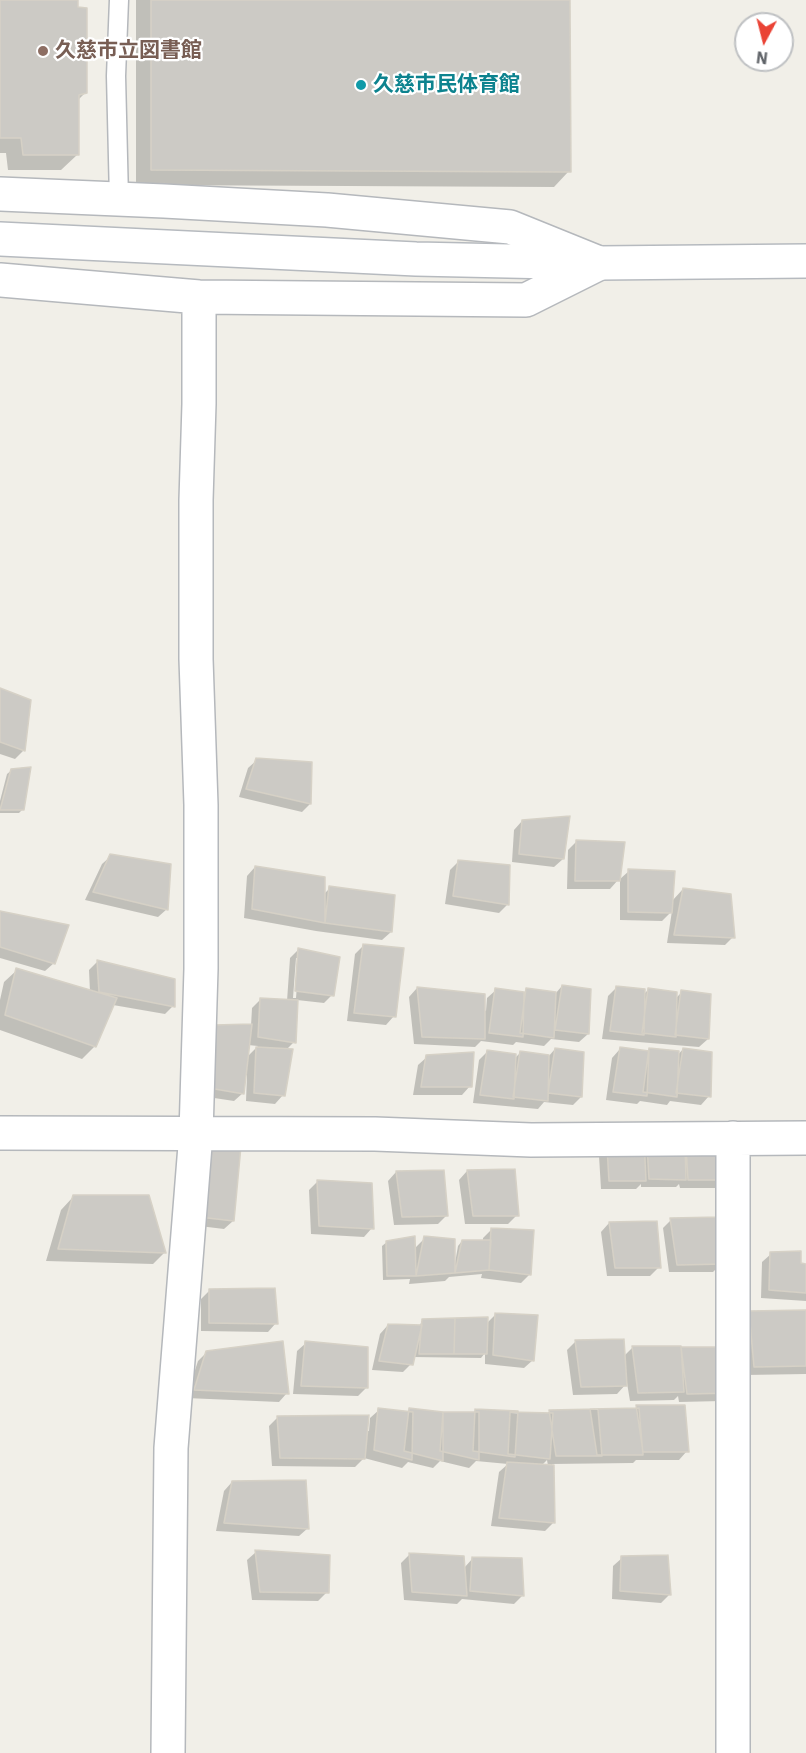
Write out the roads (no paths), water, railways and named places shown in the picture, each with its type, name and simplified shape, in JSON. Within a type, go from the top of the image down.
[{"type":"street","points":[[0,194],[327,210],[510,227],[600,263]]},
{"type":"street","points":[[0,239],[416,259],[600,263],[806,261]]},
{"type":"street","points":[[0,280],[199,297],[526,300],[600,263]]},
{"type":"street","points":[[168,1753],[171,1448],[196,1133],[201,969],[201,805],[196,659],[196,500],[200,404],[199,297]]},
{"type":"street","points":[[0,1133],[375,1134],[531,1140],[806,1138]]},
{"type":"street","points":[[733,1138],[734,1753]]},
{"type":"lane","points":[[119,0],[116,76],[119,199]]},
{"type":"place","name":"久慈市立図書館","points":[[43,51]]},
{"type":"place","name":"久慈市民体育館","points":[[361,85]]}]
